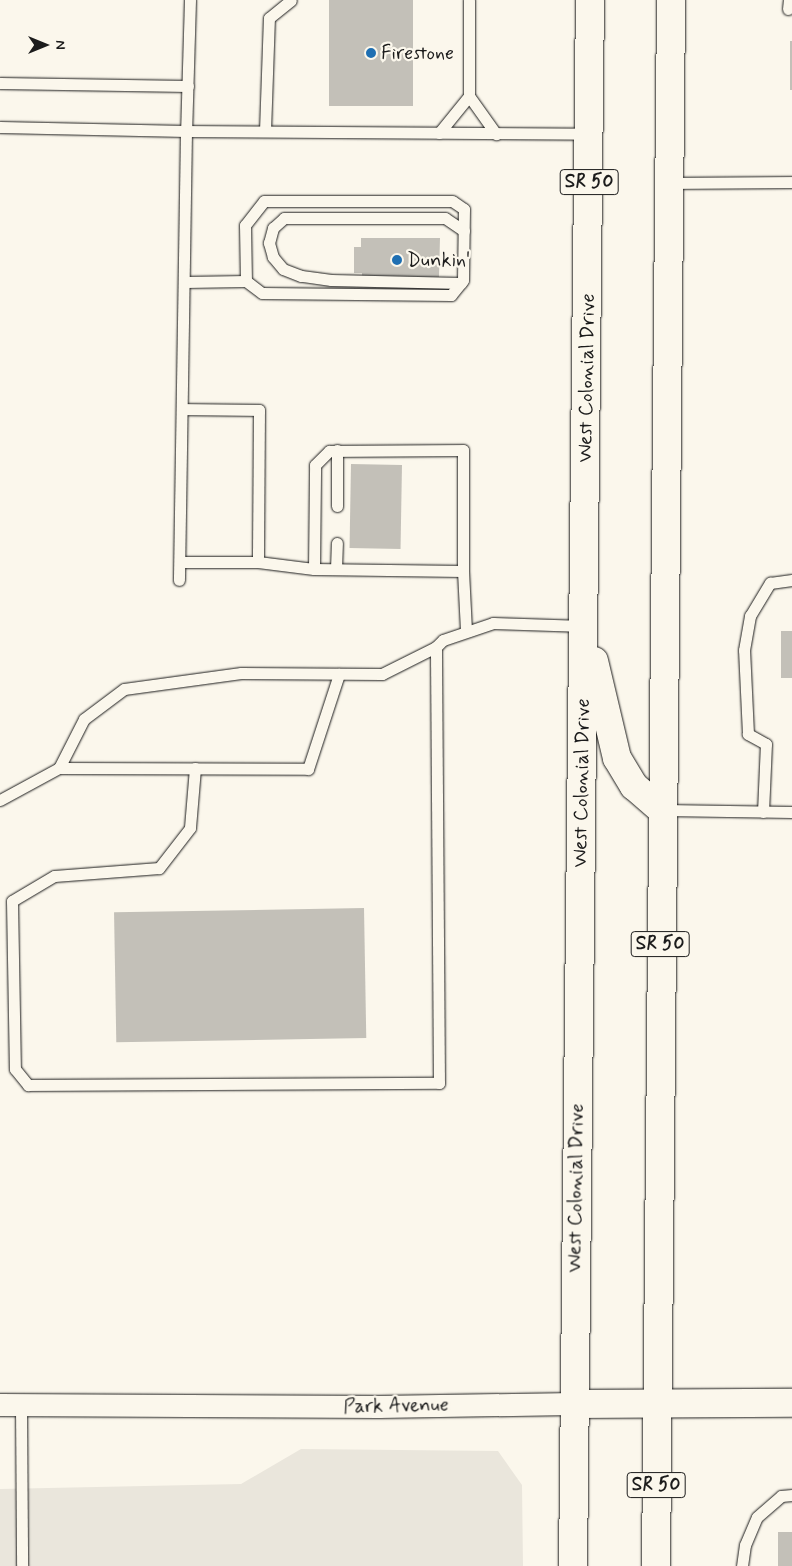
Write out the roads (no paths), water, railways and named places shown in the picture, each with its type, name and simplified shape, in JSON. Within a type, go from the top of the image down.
[{"type":"main road","name":"West Colonial Drive","points":[[574,1566],[574,1404],[585,626],[590,0]]},
{"type":"main road","name":"SR 50","points":[[656,1566],[656,1403],[671,0]]},
{"type":"main road","points":[[585,626],[617,758],[634,786],[662,810]]},
{"type":"main road","name":"Park Avenue","points":[[574,1404],[792,1402]]},
{"type":"street","name":"Park Avenue","points":[[11,1405],[379,1407],[574,1404]]},
{"type":"lane","points":[[179,580],[186,131],[190,0]]},
{"type":"lane","points":[[265,131],[269,18],[291,0]]},
{"type":"lane","points":[[469,0],[469,96],[496,134]]},
{"type":"lane","points":[[0,84],[188,86]]},
{"type":"lane","points":[[439,133],[469,96]]},
{"type":"lane","points":[[0,127],[186,131],[590,134]]},
{"type":"lane","points":[[670,183],[792,182]]},
{"type":"lane","points":[[185,282],[246,281],[262,293],[451,295],[461,283],[464,209],[452,201],[264,201],[245,225],[246,281]]},
{"type":"lane","points":[[461,283],[340,280],[301,276],[283,269],[273,257],[269,243],[273,228],[284,218],[444,218],[464,231]]},
{"type":"lane","points":[[182,409],[259,410],[258,562]]},
{"type":"lane","points":[[337,450],[337,506]]},
{"type":"lane","points":[[314,569],[315,465],[329,451],[463,450],[462,571],[466,631]]},
{"type":"lane","points":[[336,569],[337,543]]},
{"type":"lane","points":[[180,562],[258,562],[314,569],[462,571]]},
{"type":"lane","points":[[763,812],[766,744],[748,734],[744,650],[750,616],[770,583],[792,580]]},
{"type":"lane","points":[[59,768],[84,720],[124,689],[241,673],[382,674],[436,647],[443,640],[493,623],[585,626]]},
{"type":"lane","points":[[195,768],[190,828],[159,868],[54,876],[12,901],[15,1069],[28,1085],[439,1083],[436,647]]},
{"type":"lane","points":[[0,800],[59,768],[308,769],[339,674]]},
{"type":"lane","points":[[662,810],[792,812]]},
{"type":"lane","points":[[11,1405],[22,1566]]},
{"type":"lane","points":[[742,1566],[745,1545],[757,1517],[781,1496],[792,1495]]},
{"type":"place","name":"Firestone","points":[[371,53]]},
{"type":"place","name":"Dunkin'","points":[[397,260]]}]
